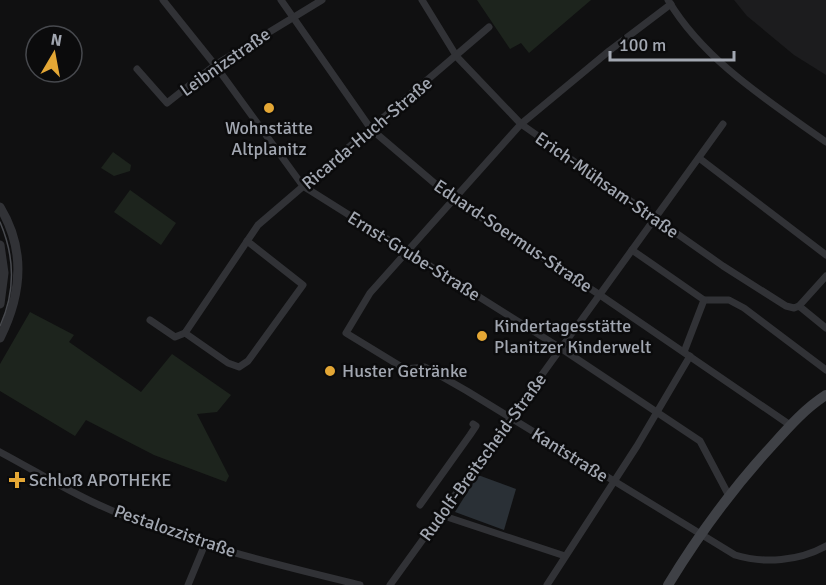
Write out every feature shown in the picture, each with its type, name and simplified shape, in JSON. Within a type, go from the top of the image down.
[{"type":"main road","points":[[668,585],[698,535],[728,494],[790,425],[826,395]]},
{"type":"street","name":"Ernst-Grube-Straße","points":[[163,0],[215,65],[303,186],[562,349],[700,441],[728,494]]},
{"type":"street","name":"Eduard-Soermus-Straße","points":[[281,0],[290,17],[371,129],[453,200],[600,295],[790,425]]},
{"type":"street","name":"Leibnizstraße","points":[[138,69],[167,103],[215,65],[290,17],[322,0]]},
{"type":"street","name":"Erich-Mühsam-Straße","points":[[422,0],[457,57],[521,124],[655,219],[786,306],[794,309],[799,306],[826,328]]},
{"type":"street","points":[[407,252],[521,124],[669,2],[700,41],[746,84],[826,142]]},
{"type":"street","name":"Ricarda-Huch-Straße","points":[[185,333],[258,225],[457,57],[489,27]]},
{"type":"street","name":"Rudolf-Breitscheid-Straße","points":[[390,585],[723,124]]},
{"type":"street","points":[[699,158],[826,255]]},
{"type":"street","points":[[0,207],[12,232],[19,261],[16,299],[0,338]]},
{"type":"street","points":[[150,320],[175,337],[185,333],[228,363],[239,367],[248,361],[303,285],[247,241]]},
{"type":"street","points":[[0,244],[4,273],[0,304]]},
{"type":"street","points":[[632,250],[704,300],[729,300],[744,308],[826,370]]},
{"type":"street","name":"Kantstraße","points":[[407,252],[370,293],[346,333],[405,369],[424,367],[698,535],[735,555],[758,560],[800,557],[826,546]]},
{"type":"street","points":[[799,306],[826,276]]},
{"type":"street","points":[[547,585],[656,413],[687,354],[704,300]]},
{"type":"street","name":"Rudolf-Breitscheid-Straße","points":[[420,505],[476,426],[473,424]]},
{"type":"street","name":"Pestalozzistraße","points":[[0,452],[97,504],[205,544],[360,585]]},
{"type":"street","points":[[441,515],[565,556]]},
{"type":"street","points":[[188,585],[205,544]]},
{"type":"shaded area","points":[[477,0],[591,0],[529,53],[521,43],[510,49]]},
{"type":"shaded area","points":[[734,0],[826,0],[826,75],[794,55],[747,16]]},
{"type":"shaded area","points":[[113,152],[131,165],[130,171],[114,176],[101,168]]},
{"type":"shaded area","points":[[130,190],[176,223],[161,245],[114,212]]},
{"type":"shaded area","points":[[30,312],[74,335],[69,342],[141,392],[172,354],[231,395],[217,412],[197,414],[229,476],[226,482],[154,455],[86,420],[75,436],[0,391],[0,364]]},
{"type":"shaded area","points":[[478,475],[516,489],[504,530],[455,512]]},
{"type":"tram line","points":[[0,222],[9,248],[12,274],[9,300],[0,326]]},
{"type":"place","name":"Wohnstätte Altplanitz","points":[[269,108]]},
{"type":"place","name":"Kindertagesstätte Planitzer Kinderwelt","points":[[482,336]]},
{"type":"place","name":"Huster Getränke","points":[[330,371]]},
{"type":"place","name":"Schloß APOTHEKE","points":[[17,480]]}]
